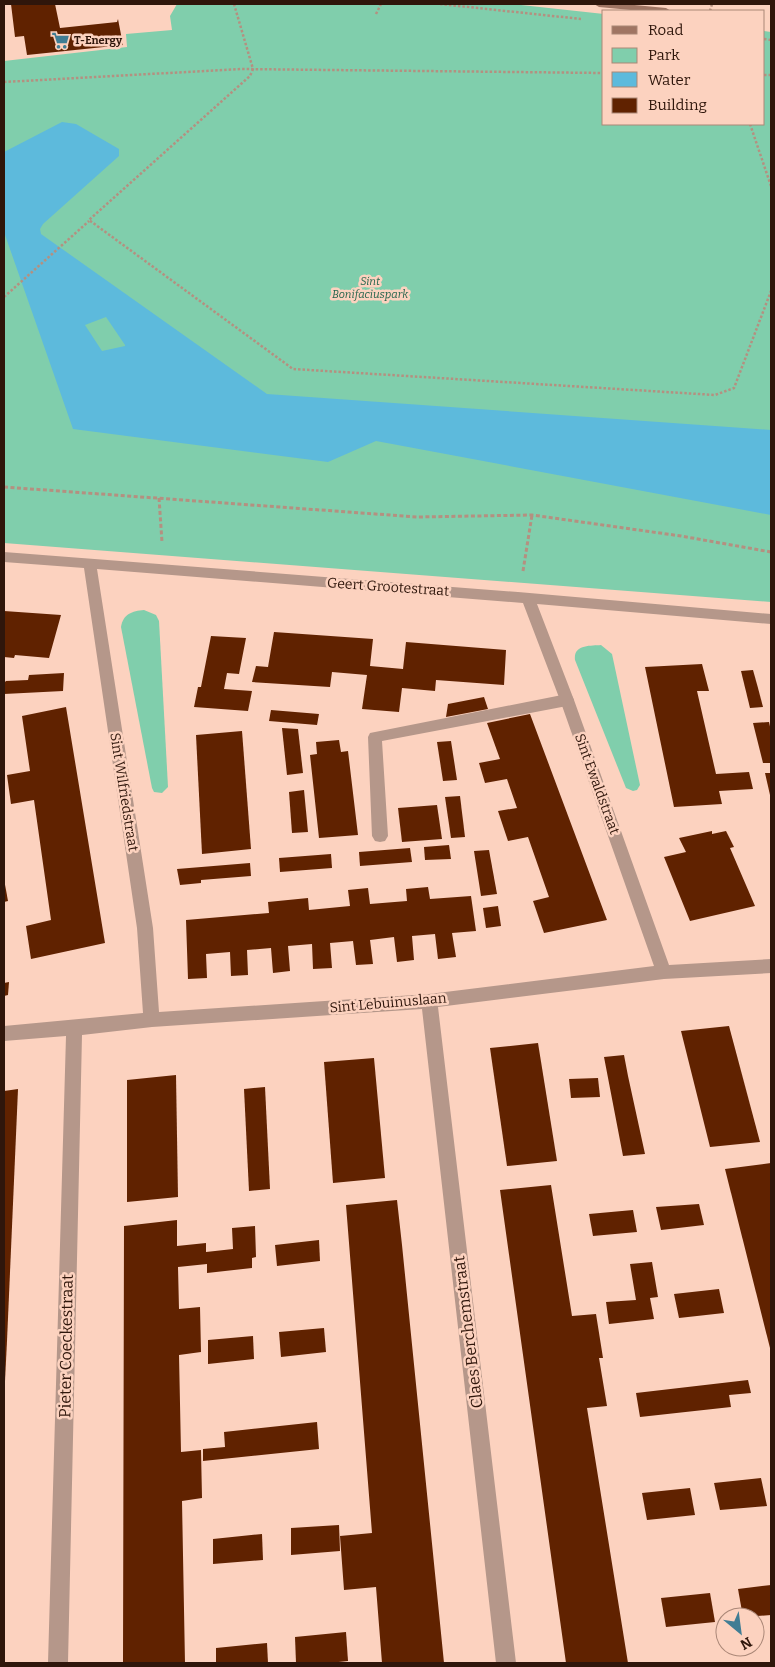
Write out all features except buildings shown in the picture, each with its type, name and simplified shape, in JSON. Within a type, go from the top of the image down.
[{"type":"street","points":[[599,4],[656,10]]},
{"type":"street","name":"Geert Grootestraat","points":[[4,557],[523,597],[771,619]]},
{"type":"street","name":"Sint Wilfriedstraat","points":[[90,564],[145,928],[152,1020]]},
{"type":"street","name":"Sint Ewaldstraat","points":[[523,597],[567,700],[664,972]]},
{"type":"street","points":[[380,836],[375,737],[567,700]]},
{"type":"street","name":"Sint Lebuinuslaan","points":[[4,1033],[152,1020],[429,1001],[664,972],[770,969]]},
{"type":"street","name":"Claes Berchemstraat","points":[[429,1001],[506,1663]]},
{"type":"street","name":"Pieter Coeckestraat","points":[[58,1663],[74,1028]]},
{"type":"path","points":[[4,296],[250,76],[254,69],[234,4]]},
{"type":"path","points":[[376,14],[380,4]]},
{"type":"path","points":[[440,4],[584,20]]},
{"type":"path","points":[[4,82],[254,69],[602,73]]},
{"type":"path","points":[[750,125],[771,186]]},
{"type":"path","points":[[89,220],[293,369],[715,395],[734,388],[771,291]]},
{"type":"path","points":[[4,487],[418,517],[532,515],[681,536],[771,552]]},
{"type":"path","points":[[158,498],[163,570]]},
{"type":"path","points":[[523,597],[532,515]]},
{"type":"green space","name":"Sint Bonifaciuspark","points":[[177,4],[512,4],[602,14],[602,125],[765,125],[765,31],[771,32],[771,602],[4,543],[4,61],[127,47],[126,34],[172,30],[170,16]]},
{"type":"green space","points":[[144,610],[156,615],[159,621],[168,787],[162,793],[154,792],[152,788],[121,627],[126,616],[136,611]]},
{"type":"green space","points":[[601,645],[612,654],[640,785],[637,790],[633,791],[626,788],[575,660],[575,655],[580,648]]},
{"type":"water","points":[[62,122],[76,124],[119,149],[119,156],[43,224],[40,229],[41,234],[267,394],[771,430],[771,515],[376,441],[328,462],[73,429],[4,232],[4,152]],"holes":[[[106,317],[125,345],[102,351],[85,325]]]},
{"type":"place","name":"T-Energy","points":[[60,40]]}]
